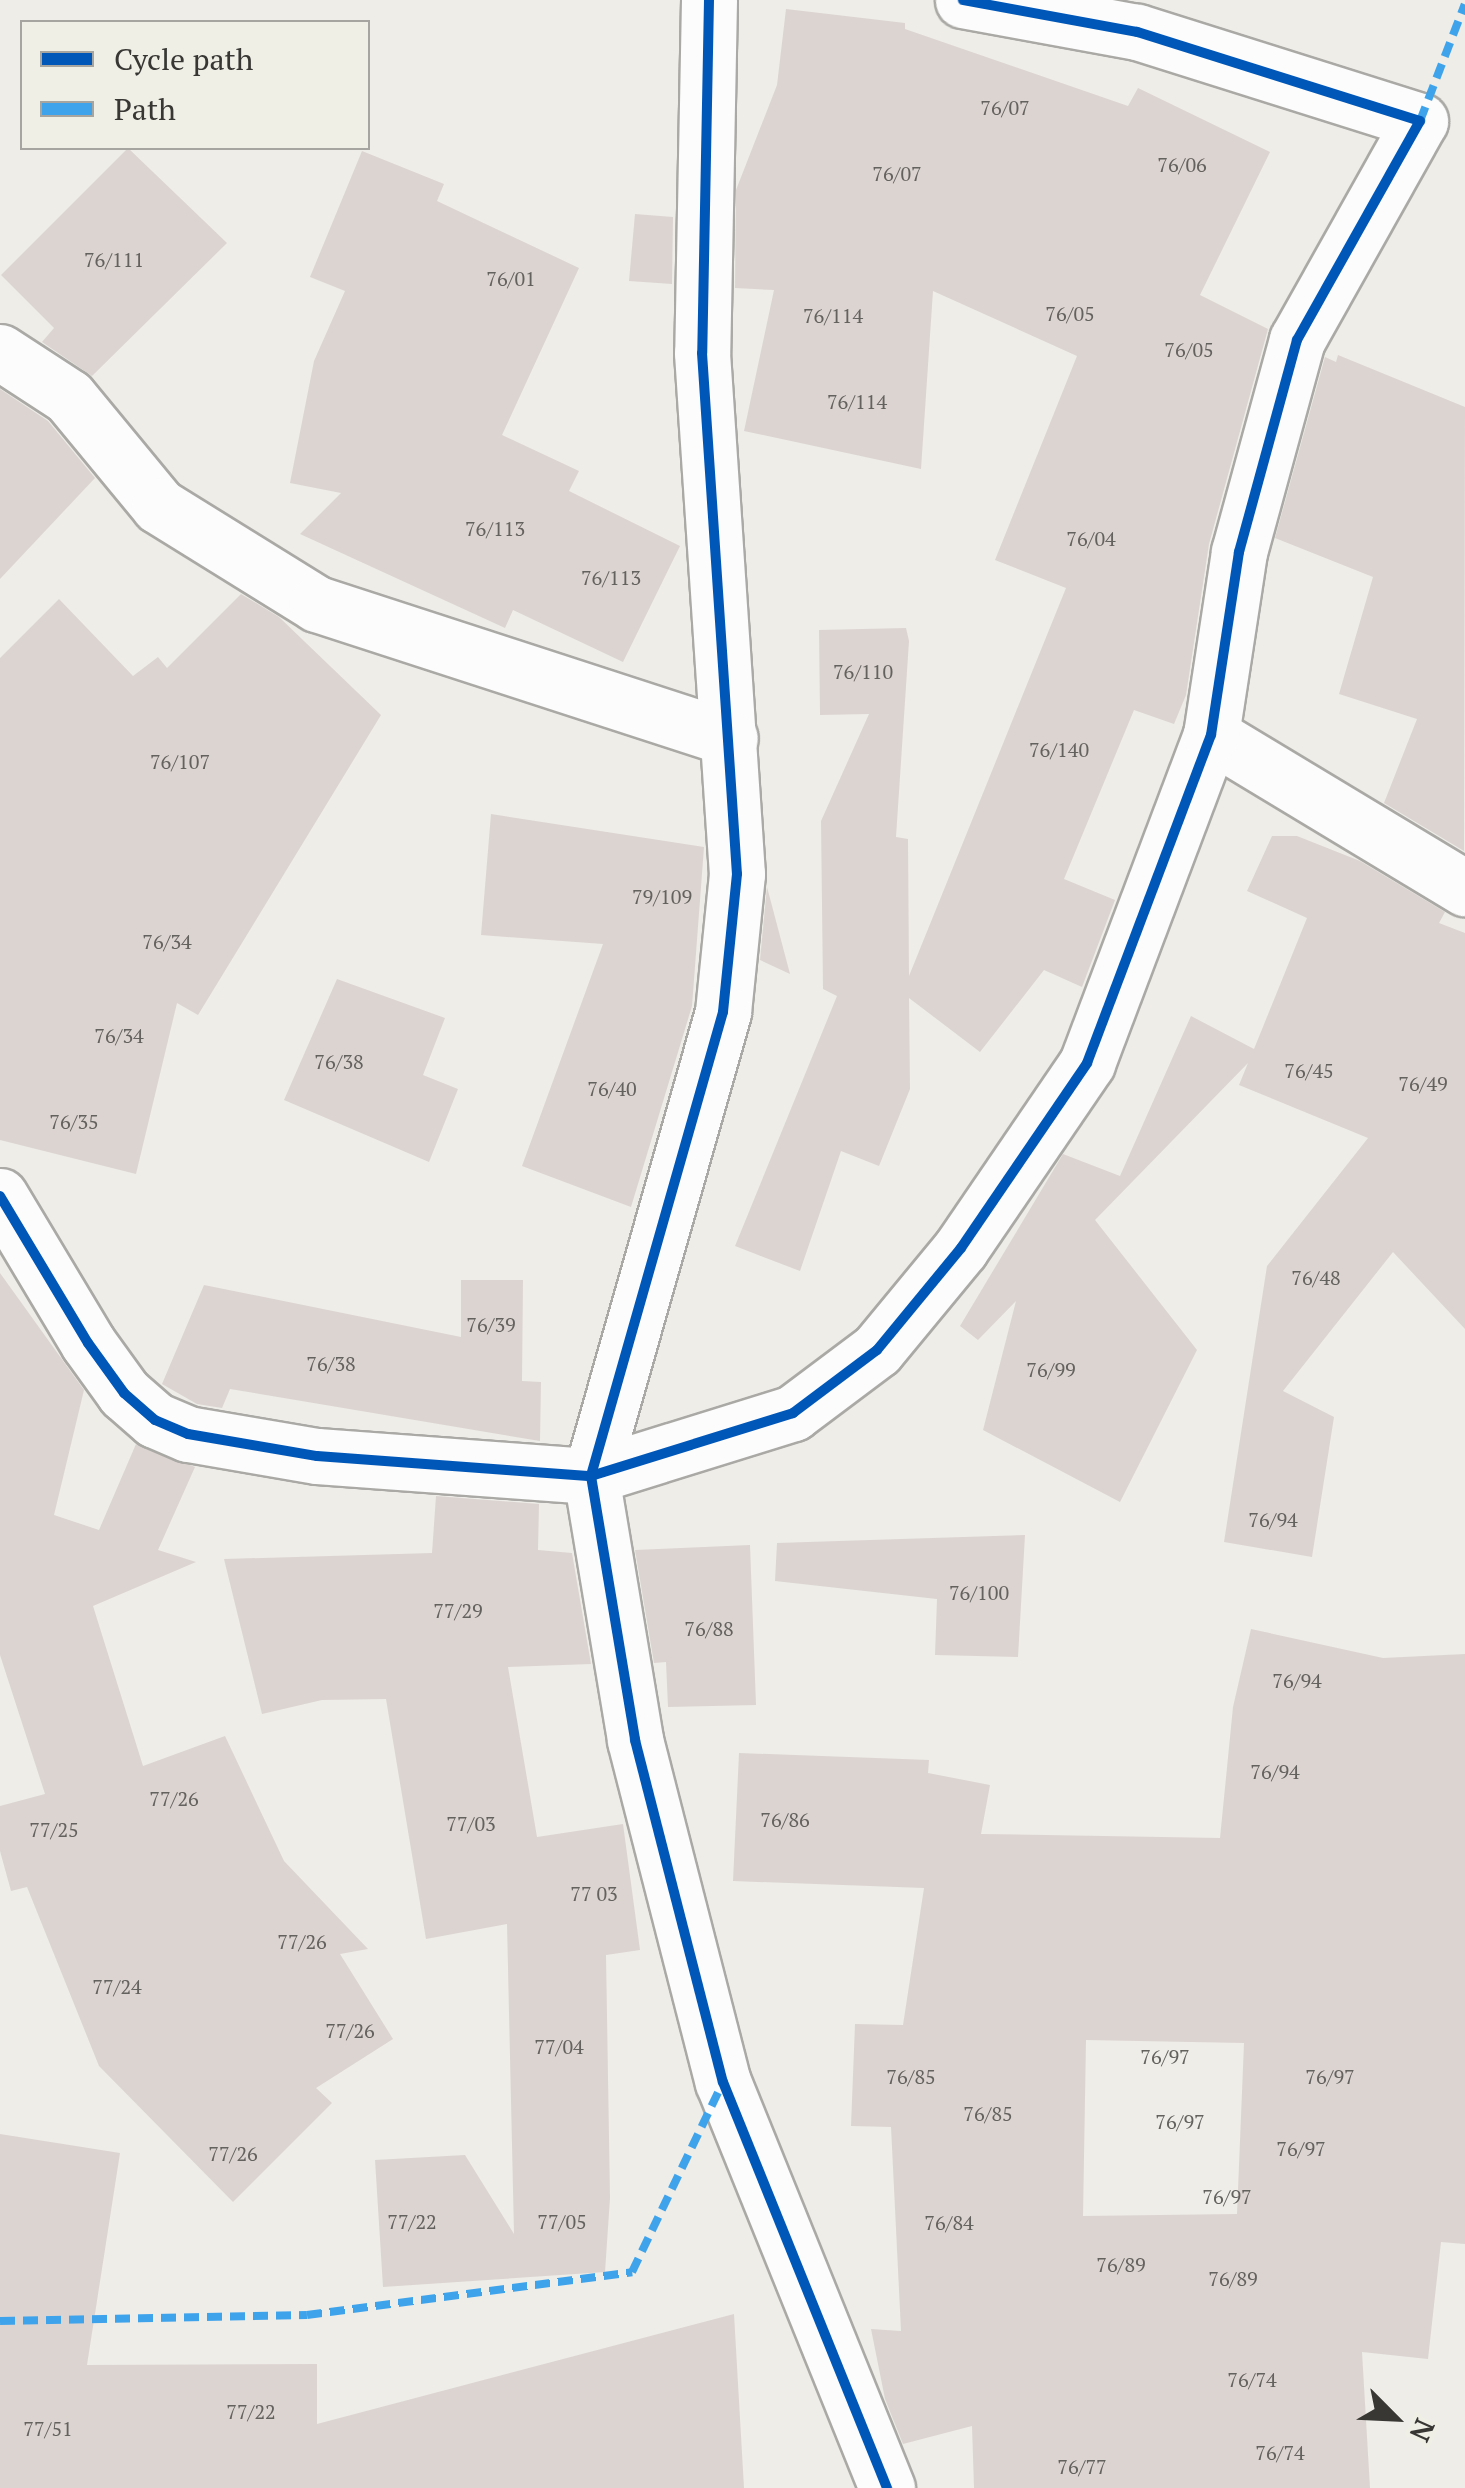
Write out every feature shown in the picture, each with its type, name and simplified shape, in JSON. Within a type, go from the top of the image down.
[{"type":"street","points":[[710,0],[702,354],[738,874],[723,1012],[591,1476],[635,1740],[724,2082],[887,2488]]},
{"type":"street","points":[[0,1196],[88,1342],[124,1393],[155,1420],[188,1434],[317,1456],[591,1476],[793,1413],[877,1350],[961,1248],[1087,1064],[1211,735],[1239,552],[1297,340],[1420,120],[1137,32],[963,0]]},
{"type":"street","points":[[0,352],[69,397],[159,506],[317,604],[730,738]]},
{"type":"street","points":[[1211,735],[1465,888]]},
{"type":"building","points":[[786,9],[905,23],[905,29],[1128,106],[1138,88],[1270,152],[1200,295],[1268,329],[1209,544],[1186,695],[1174,724],[1134,710],[1064,879],[1115,900],[1082,987],[1044,970],[980,1052],[909,998],[910,1089],[879,1166],[841,1151],[800,1271],[735,1246],[837,996],[823,989],[821,821],[869,714],[820,715],[819,630],[906,628],[909,641],[896,837],[908,839],[909,976],[1066,588],[995,560],[1077,356],[933,291],[921,469],[744,431],[774,290],[735,288],[736,190],[777,85]]},
{"type":"building","points":[[126,150],[227,243],[92,376],[42,342],[54,328],[1,275]]},
{"type":"building","points":[[362,151],[444,184],[437,201],[579,268],[502,435],[579,471],[569,491],[680,546],[623,662],[513,610],[505,628],[300,534],[341,493],[290,483],[314,361],[345,291],[310,277]]},
{"type":"building","points":[[635,214],[673,217],[672,284],[629,281]]},
{"type":"building","points":[[1338,355],[1465,407],[1464,851],[1384,803],[1417,719],[1339,694],[1373,577],[1275,538],[1325,357],[1336,362]]},
{"type":"building","points":[[0,389],[48,421],[95,478],[0,579]]},
{"type":"building","points":[[241,594],[279,617],[381,715],[198,1015],[177,1003],[136,1174],[0,1140],[0,658],[59,599],[133,676],[158,657],[167,668]]},
{"type":"building","points":[[491,814],[704,847],[692,1006],[631,1207],[522,1166],[603,944],[481,935]]},
{"type":"building","points":[[1272,836],[1297,836],[1360,861],[1445,912],[1439,923],[1465,933],[1465,1329],[1393,1252],[1283,1391],[1334,1417],[1312,1557],[1224,1542],[1267,1266],[1368,1138],[1239,1085],[1248,1063],[1095,1220],[1197,1350],[1120,1502],[983,1430],[1016,1301],[978,1340],[960,1326],[1063,1154],[1120,1176],[1191,1016],[1254,1049],[1307,918],[1247,891]]},
{"type":"building","points":[[767,887],[790,974],[760,960]]},
{"type":"building","points":[[337,979],[445,1018],[423,1075],[458,1089],[429,1162],[284,1100]]},
{"type":"building","points":[[0,1273],[84,1390],[54,1515],[99,1530],[136,1444],[195,1467],[158,1550],[196,1562],[93,1606],[143,1766],[225,1736],[284,1861],[368,1949],[340,1954],[393,2039],[316,2088],[332,2103],[233,2202],[99,2066],[27,1887],[11,1891],[0,1851],[0,1806],[45,1794],[0,1655]]},
{"type":"building","points":[[461,1280],[523,1280],[522,1381],[541,1382],[540,1441],[230,1389],[222,1408],[197,1404],[162,1384],[204,1285],[461,1337]]},
{"type":"building","points":[[436,1496],[539,1504],[538,1550],[572,1553],[591,1664],[508,1667],[537,1837],[623,1824],[640,1950],[606,1955],[610,2198],[605,2272],[383,2287],[375,2160],[465,2155],[514,2234],[507,1924],[426,1939],[386,1699],[322,1700],[262,1714],[224,1559],[432,1553]]},
{"type":"building","points":[[1025,1535],[1018,1657],[935,1655],[937,1599],[775,1581],[777,1543]]},
{"type":"building","points":[[750,1545],[756,1705],[668,1707],[666,1662],[654,1663],[635,1550]]},
{"type":"building","points":[[1251,1629],[1383,1658],[1465,1654],[1465,2244],[1441,2242],[1428,2359],[1362,2352],[1370,2488],[974,2488],[972,2426],[903,2444],[885,2399],[871,2329],[901,2331],[891,2127],[851,2126],[855,2024],[903,2025],[924,1888],[733,1881],[739,1753],[929,1760],[928,1773],[990,1785],[981,1834],[1220,1838],[1233,1707]],"holes":[[[1086,2040],[1244,2043],[1237,2214],[1083,2216]]]},
{"type":"building","points":[[0,2134],[120,2153],[87,2365],[317,2364],[317,2424],[734,2314],[744,2488],[0,2488]]},
{"type":"marked path","points":[[1420,121],[1465,4]]},
{"type":"marked path","points":[[0,2321],[307,2315],[632,2272],[723,2082]]},
{"type":"cycle path","points":[[709,0],[702,353],[737,874],[723,1012],[591,1476],[635,1740],[723,2082],[887,2488]]},
{"type":"cycle path","points":[[0,1196],[88,1343],[124,1393],[155,1420],[188,1434],[317,1456],[591,1476],[793,1413],[877,1350],[961,1248],[1087,1063],[1211,735],[1239,552],[1297,340],[1420,121],[1137,32],[963,0]]}]
